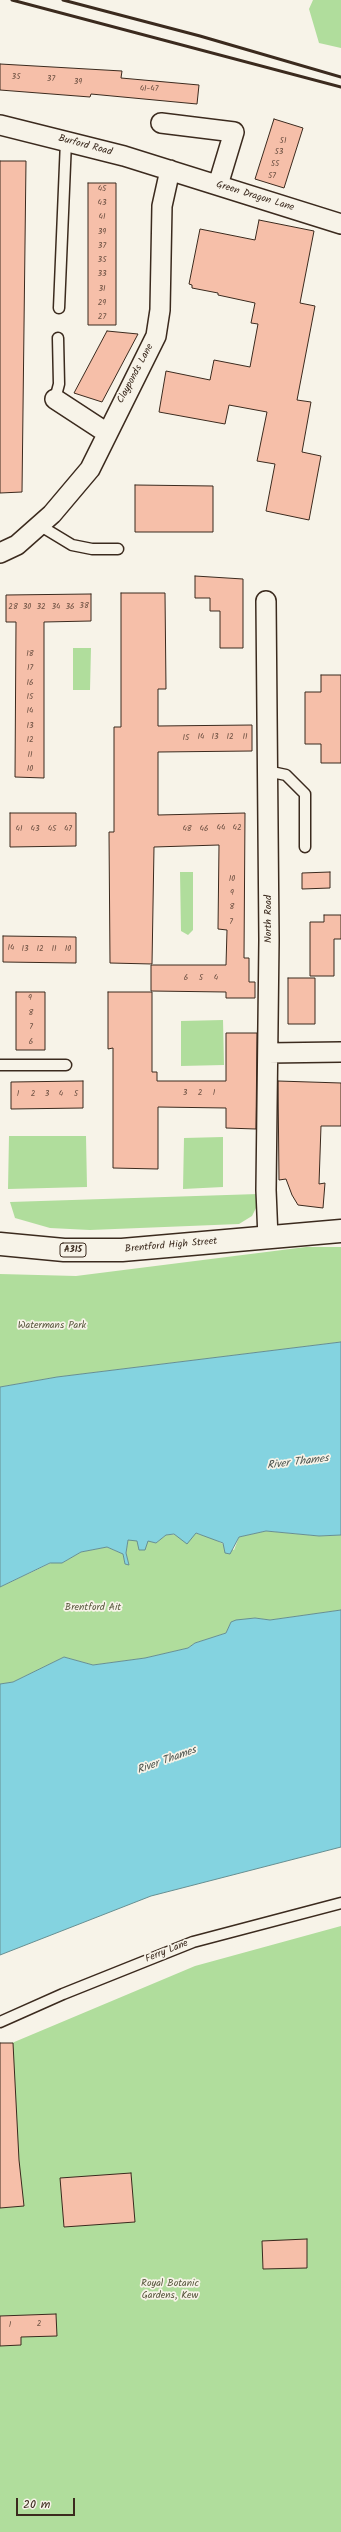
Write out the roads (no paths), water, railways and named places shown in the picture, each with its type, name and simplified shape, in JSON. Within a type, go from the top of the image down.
[{"type":"main road","name":"Brentford High Street","points":[[0,1244],[64,1250],[122,1250],[341,1231]]},
{"type":"street","points":[[161,123],[234,132],[218,185]]},
{"type":"street","name":"Burford Road","points":[[0,125],[66,141],[170,170]]},
{"type":"street","name":"Green Dragon Lane","points":[[170,170],[341,224]]},
{"type":"street","name":"Clayponds Lane","points":[[0,553],[17,545],[52,514],[90,469],[156,336],[160,310],[162,206],[170,170]]},
{"type":"street","points":[[55,399],[107,433]]},
{"type":"street","name":"North Road","points":[[266,600],[268,1238]]},
{"type":"street","points":[[268,1053],[341,1052]]},
{"type":"lane","points":[[59,308],[66,141]]},
{"type":"lane","points":[[55,399],[58,384],[58,338]]},
{"type":"lane","points":[[39,525],[72,545],[92,549],[118,549]]},
{"type":"lane","points":[[267,771],[286,775],[305,794],[305,847]]},
{"type":"lane","points":[[0,1065],[66,1065]]},
{"type":"lane","name":"Ferry Lane","points":[[0,2022],[63,1994],[193,1942],[341,1903]]},
{"type":"water","name":"River Thames","points":[[341,1342],[341,1535],[319,1536],[266,1531],[239,1537],[230,1554],[225,1553],[223,1543],[196,1533],[187,1544],[174,1534],[166,1535],[156,1543],[148,1541],[145,1550],[139,1550],[137,1541],[128,1540],[126,1553],[129,1565],[125,1564],[123,1554],[107,1547],[81,1552],[62,1563],[50,1563],[0,1587],[0,1387],[57,1377]]},
{"type":"water","name":"River Thames","points":[[341,1610],[341,1847],[151,1896],[0,1955],[0,1684],[13,1682],[64,1657],[93,1665],[145,1658],[188,1648],[195,1643],[226,1633],[231,1622],[236,1620],[255,1618],[270,1620]]},
{"type":"railway","points":[[12,0],[341,87]]},
{"type":"railway","points":[[63,0],[200,36],[341,77]]},
{"type":"park label","name":"Watermans Park","points":[[52,1326]]},
{"type":"park label","name":"Brentford Ait","points":[[93,1608]]},
{"type":"park label","name":"Royal Botanic Gardens, Kew","points":[[170,2290]]}]
